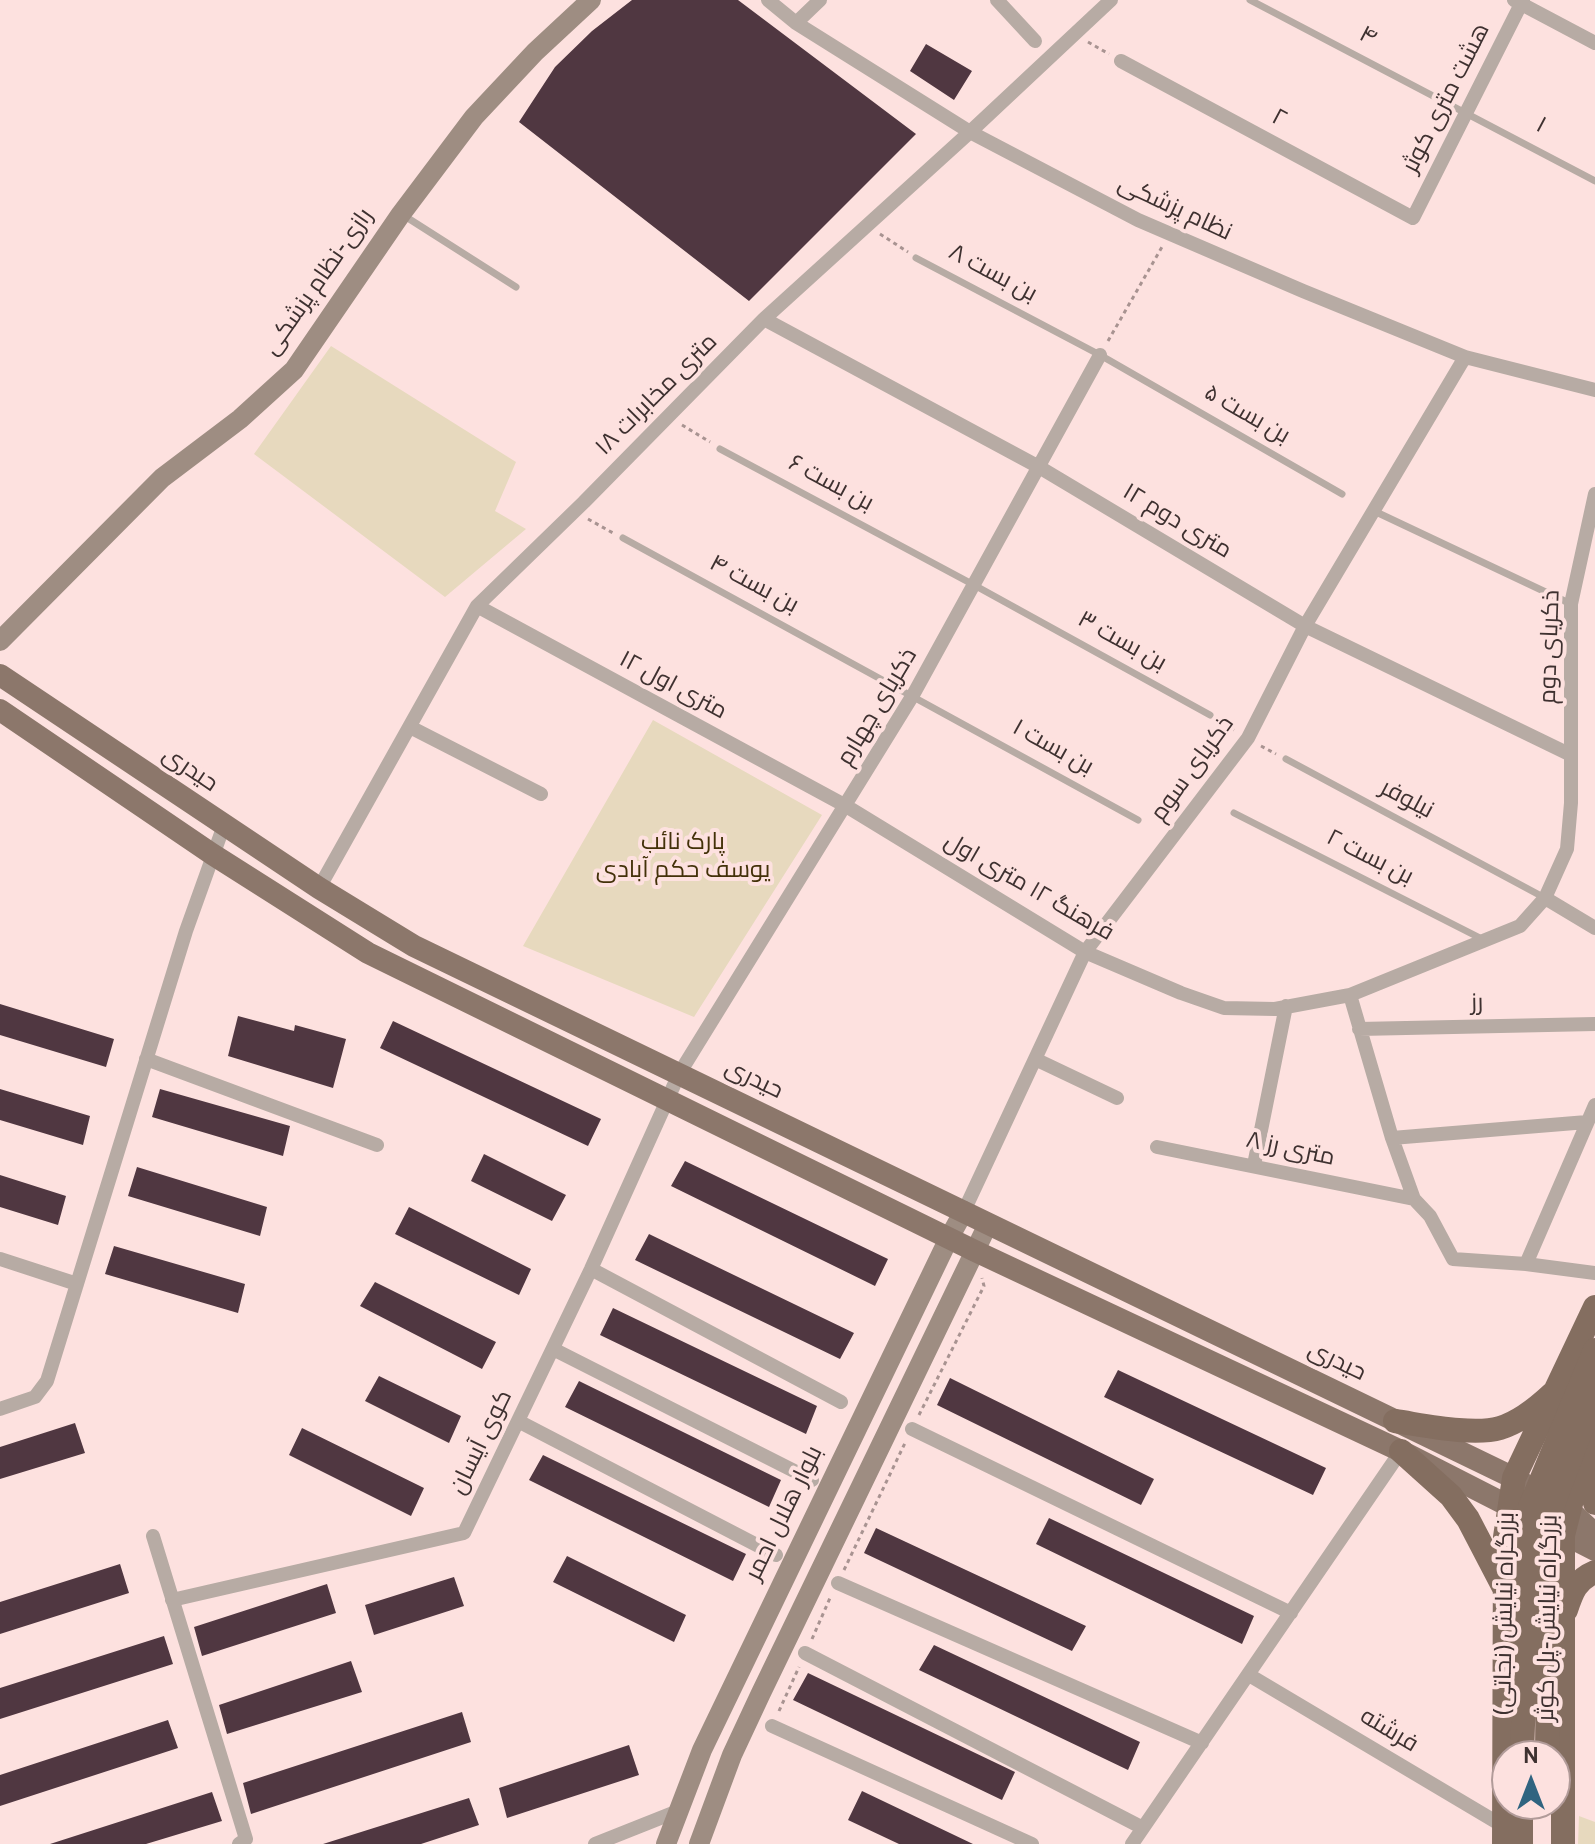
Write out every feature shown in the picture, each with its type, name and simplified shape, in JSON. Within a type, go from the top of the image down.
[{"type":"highway","name":"بزرگراه نیایش (نجاتی)","points":[[1503,1835],[1505,1590],[1509,1504],[1514,1478],[1595,1307]]},
{"type":"highway","name":"بزرگراه نیایش-پل کوثر","points":[[1523,1740],[1530,1507],[1595,1350]]},
{"type":"highway","points":[[1395,1421],[1498,1429],[1534,1410],[1557,1390]]},
{"type":"highway","points":[[1557,1390],[1560,1412],[1566,1421],[1587,1425],[1595,1419]]},
{"type":"highway","name":"بزرگراه نیایش-پل کوثر","points":[[1547,1740],[1549,1515],[1595,1393]]},
{"type":"highway","points":[[1563,1844],[1563,1535],[1576,1484],[1595,1439]]},
{"type":"highway","points":[[1401,1451],[1460,1507],[1480,1538],[1505,1590]]},
{"type":"highway","points":[[1595,1457],[1592,1469],[1595,1503]]},
{"type":"highway","points":[[1562,1620],[1573,1588],[1583,1577],[1595,1572]]},
{"type":"highway","points":[[1521,1820],[1521,1844]]},
{"type":"main road","name":"رازی-نظام پزشکی","points":[[0,641],[162,478],[240,419],[294,370],[401,214],[474,117],[535,52],[591,0]]},
{"type":"main road","name":"حیدری","points":[[0,675],[319,888],[414,946],[1514,1478],[1568,1509],[1595,1534]]},
{"type":"main road","points":[[0,710],[212,854],[368,953],[975,1251],[1401,1451],[1595,1550]]},
{"type":"main road","name":"بلوار هلال احمر","points":[[672,1826],[702,1750],[964,1211]]},
{"type":"main road","points":[[672,1826],[700,1840],[732,1755],[988,1224]]},
{"type":"street","name":"نظام پزشکی","points":[[768,0],[796,23],[970,132],[1138,220],[1465,357],[1595,390]]},
{"type":"street","points":[[796,23],[820,0]]},
{"type":"street","points":[[997,0],[1035,41]]},
{"type":"street","name":"۱۸ متری مخابرات","points":[[319,888],[477,606],[764,319],[1111,0]]},
{"type":"street","points":[[1519,1],[1595,43]]},
{"type":"street","name":"هشت متری کوثر","points":[[1413,218],[1519,1]]},
{"type":"street","name":"۲","points":[[1121,61],[1413,218]]},
{"type":"street","name":"۱۲ متری دوم","points":[[764,319],[1039,467],[1305,626],[1571,755]]},
{"type":"street","name":"ذکریای چهارم","points":[[668,1100],[679,1074],[913,695],[1100,355]]},
{"type":"street","name":"ذکریای سوم","points":[[964,1211],[1085,952],[1248,738],[1305,626],[1465,357]]},
{"type":"street","name":"ذکریای دوم","points":[[1571,755],[1571,604],[1595,494]]},
{"type":"street","name":"۱۲ متری اول","points":[[477,606],[846,806]]},
{"type":"street","points":[[410,727],[541,794]]},
{"type":"street","name":"فرهنگ ۱۲ متری اول","points":[[846,806],[1085,952],[1224,1008],[1286,1006],[1350,995],[1520,926],[1545,898],[1567,849],[1571,755]]},
{"type":"street","points":[[0,1409],[35,1397],[47,1381],[146,1059],[224,825]]},
{"type":"street","points":[[1545,898],[1595,928]]},
{"type":"street","points":[[1350,995],[1392,1138],[1414,1199],[1430,1216],[1453,1259],[1595,1273]]},
{"type":"street","points":[[1254,1165],[1286,1006]]},
{"type":"street","name":"رز","points":[[1359,1029],[1595,1024]]},
{"type":"street","points":[[146,1059],[377,1145]]},
{"type":"street","points":[[1035,1059],[1117,1098]]},
{"type":"street","name":"کوی آیسان","points":[[172,1600],[464,1533],[668,1100]]},
{"type":"street","points":[[1526,1264],[1595,1105]]},
{"type":"street","points":[[1392,1138],[1587,1122]]},
{"type":"street","name":"۸ متری رز","points":[[1157,1147],[1414,1199]]},
{"type":"street","points":[[0,1259],[77,1284]]},
{"type":"street","points":[[591,1269],[841,1402]]},
{"type":"street","points":[[553,1349],[812,1480]]},
{"type":"street","points":[[518,1421],[776,1555]]},
{"type":"street","points":[[912,1429],[1291,1613]]},
{"type":"street","points":[[1132,1844],[1401,1451]]},
{"type":"street","points":[[153,1536],[246,1839],[239,1844]]},
{"type":"street","points":[[838,1583],[1202,1743]]},
{"type":"street","points":[[805,1653],[1143,1828]]},
{"type":"street","name":"فرشته","points":[[1249,1675],[1503,1835]]},
{"type":"street","points":[[772,1726],[1032,1844]]},
{"type":"street","points":[[595,1844],[672,1826]]},
{"type":"lane","name":"۴","points":[[1250,0],[1465,112]]},
{"type":"lane","name":"۱","points":[[1465,112],[1595,181]]},
{"type":"lane","points":[[401,214],[516,287]]},
{"type":"lane","name":"بن بست ۸","points":[[916,258],[1100,355]]},
{"type":"lane","name":"بن بست ۵","points":[[1100,355],[1342,494]]},
{"type":"lane","name":"بن بست ۶","points":[[720,449],[974,585]]},
{"type":"lane","points":[[1372,510],[1571,604]]},
{"type":"lane","name":"بن بست ۴","points":[[623,538],[913,695]]},
{"type":"lane","name":"بن بست ۳","points":[[974,585],[1210,715]]},
{"type":"lane","name":"بن بست ۱","points":[[913,695],[1138,820]]},
{"type":"lane","name":"نیلوفر","points":[[1286,759],[1545,898]]},
{"type":"lane","name":"بن بست ۲","points":[[1234,813],[1485,940]]},
{"type":"path","points":[[1074,34],[1121,61]]},
{"type":"path","name":"بن بست ۸","points":[[867,226],[916,258]]},
{"type":"path","points":[[1100,355],[1170,233]]},
{"type":"path","points":[[669,416],[720,449]]},
{"type":"path","points":[[574,512],[623,538]]},
{"type":"path","points":[[1210,715],[1286,759]]},
{"type":"green space","points":[[331,346],[516,462],[495,511],[526,529],[445,597],[254,454]]},
{"type":"green space","name":"پارک نائب یوسف حکم آبادی","points":[[653,720],[822,815],[694,1017],[523,946]]},
{"type":"green space","points":[[1579,1816],[1595,1822],[1595,1844],[1578,1844]]},
{"type":"building","points":[[632,0],[738,0],[916,134],[749,301],[519,122],[555,67],[592,31]]},
{"type":"building","points":[[926,44],[972,71],[954,100],[910,71]]},
{"type":"building","points":[[0,1004],[114,1039],[106,1067],[0,1035]]},
{"type":"building","points":[[238,1016],[294,1031],[295,1025],[346,1039],[333,1088],[228,1056]]},
{"type":"building","points":[[393,1021],[601,1119],[588,1146],[380,1048]]},
{"type":"building","points":[[0,1089],[90,1116],[83,1145],[0,1120]]},
{"type":"building","points":[[160,1089],[290,1126],[283,1156],[152,1117]]},
{"type":"building","points":[[484,1154],[566,1195],[552,1221],[471,1181]]},
{"type":"building","points":[[685,1161],[888,1259],[875,1286],[671,1186]]},
{"type":"building","points":[[137,1167],[267,1207],[260,1236],[128,1196]]},
{"type":"building","points":[[0,1175],[66,1196],[58,1225],[0,1207]]},
{"type":"building","points":[[409,1207],[531,1269],[519,1295],[395,1234]]},
{"type":"building","points":[[649,1234],[854,1333],[840,1359],[635,1260]]},
{"type":"building","points":[[114,1246],[245,1284],[238,1313],[105,1274]]},
{"type":"building","points":[[375,1282],[496,1342],[482,1369],[360,1306]]},
{"type":"building","points":[[613,1308],[817,1406],[806,1434],[600,1335]]},
{"type":"building","points":[[1118,1370],[1326,1468],[1313,1495],[1104,1397]]},
{"type":"building","points":[[379,1376],[461,1416],[449,1443],[365,1401]]},
{"type":"building","points":[[950,1378],[1154,1479],[1141,1505],[937,1405]]},
{"type":"building","points":[[579,1381],[781,1480],[769,1507],[565,1407]]},
{"type":"building","points":[[75,1423],[85,1453],[0,1479],[0,1447]]},
{"type":"building","points":[[302,1428],[424,1488],[411,1516],[289,1455]]},
{"type":"building","points":[[543,1455],[746,1554],[733,1581],[529,1480]]},
{"type":"building","points":[[1049,1518],[1254,1616],[1242,1644],[1036,1544]]},
{"type":"building","points":[[876,1528],[1086,1626],[1072,1651],[864,1553]]},
{"type":"building","points":[[567,1556],[686,1615],[674,1642],[553,1582]]},
{"type":"building","points":[[120,1564],[129,1593],[0,1634],[0,1602]]},
{"type":"building","points":[[454,1577],[464,1606],[374,1635],[365,1605]]},
{"type":"building","points":[[327,1584],[336,1613],[202,1656],[194,1627]]},
{"type":"building","points":[[164,1636],[173,1664],[0,1719],[0,1688]]},
{"type":"building","points":[[934,1645],[1140,1742],[1128,1770],[919,1670]]},
{"type":"building","points":[[351,1661],[362,1692],[227,1734],[219,1705]]},
{"type":"building","points":[[808,1673],[1015,1772],[1002,1800],[793,1700]]},
{"type":"building","points":[[462,1712],[471,1742],[251,1814],[243,1783]]},
{"type":"building","points":[[168,1720],[178,1748],[0,1806],[0,1775]]},
{"type":"building","points":[[629,1745],[639,1775],[507,1818],[499,1788]]},
{"type":"building","points":[[862,1791],[973,1844],[899,1844],[848,1820]]},
{"type":"building","points":[[212,1792],[222,1821],[146,1844],[50,1844]]},
{"type":"building","points":[[469,1798],[479,1825],[421,1844],[323,1844]]}]
